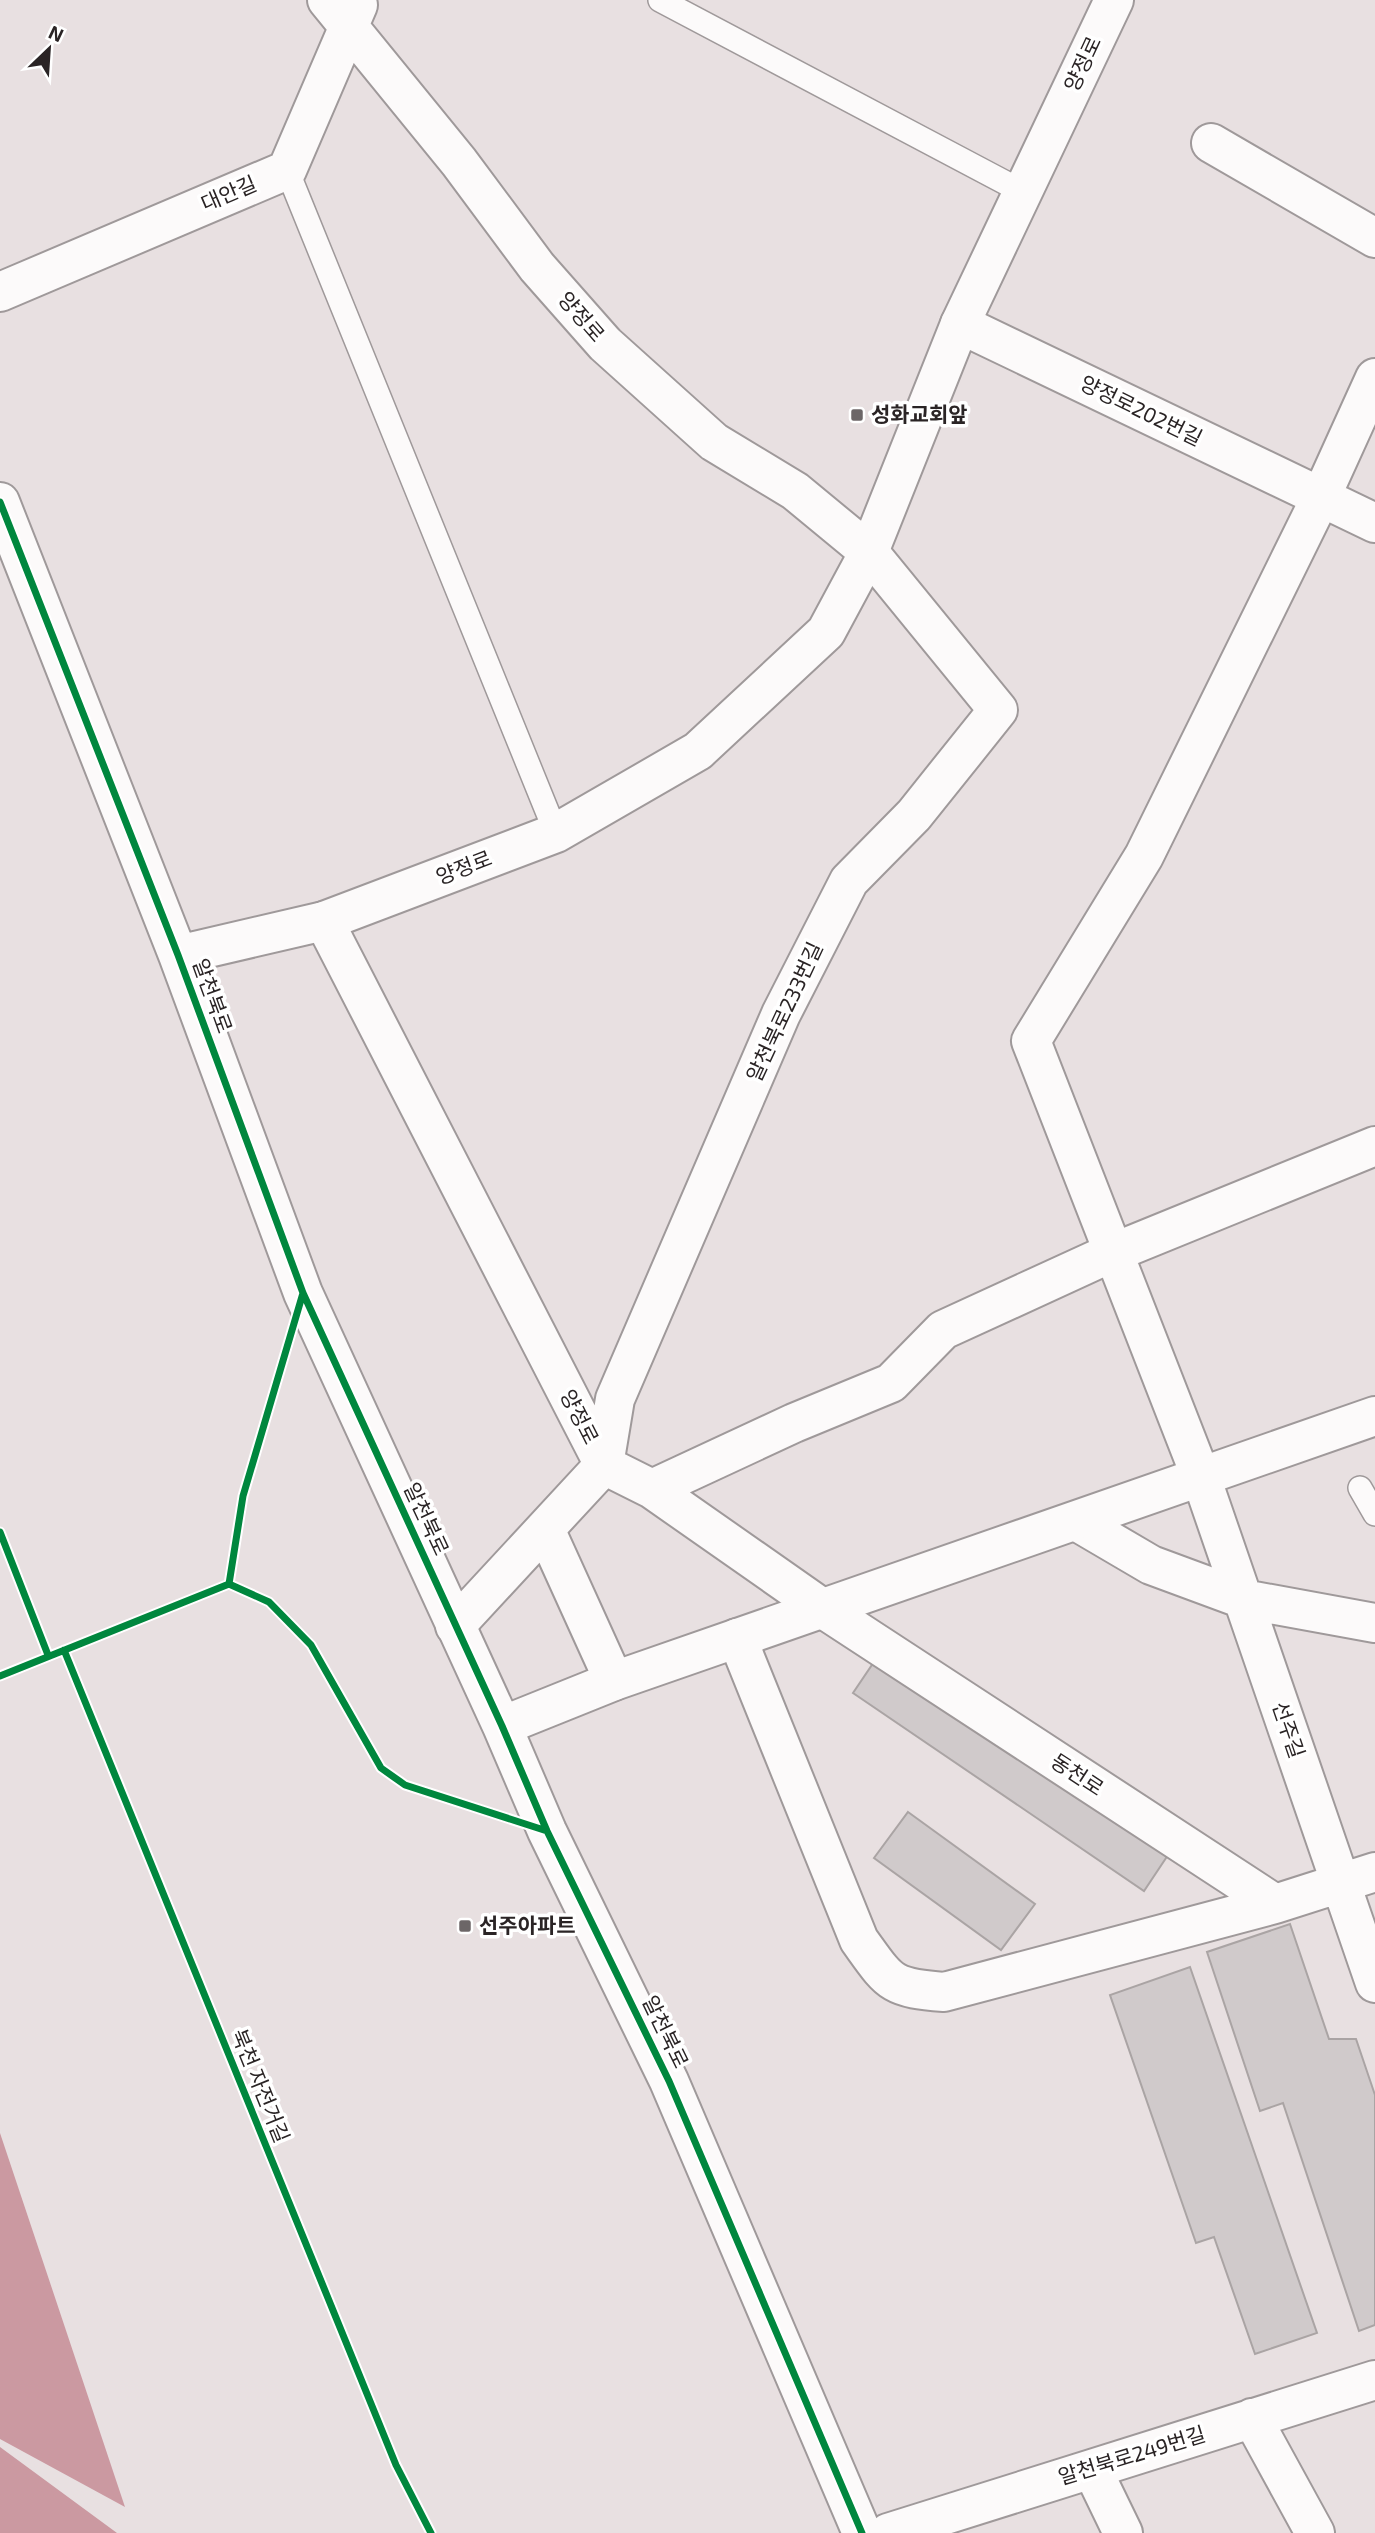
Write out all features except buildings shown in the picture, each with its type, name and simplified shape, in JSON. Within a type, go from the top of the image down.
[{"type":"street","name":"양정로","points":[[178,955],[324,921],[556,833],[698,751],[826,632],[869,552],[960,324],[1114,0]]},
{"type":"street","name":"양정로","points":[[345,9],[537,267],[605,344],[714,442],[794,491],[869,552]]},
{"type":"street","points":[[287,170],[345,9]]},
{"type":"street","points":[[1211,143],[1375,238]]},
{"type":"street","name":"대안길","points":[[0,292],[287,170]]},
{"type":"street","name":"양정로202번길","points":[[960,324],[1375,523]]},
{"type":"street","points":[[1321,498],[1375,378]]},
{"type":"street","name":"선주길","points":[[1321,498],[1144,856],[1031,1041],[1200,1477],[1243,1599],[1358,1878],[1375,1983]]},
{"type":"street","name":"알천북로","points":[[0,502],[178,955],[303,1293],[502,1726],[547,1831],[669,2081],[862,2533]]},
{"type":"street","name":"알천북로233번길","points":[[604,1465],[615,1399],[781,1014],[849,881],[914,815],[998,710],[869,552]]},
{"type":"street","name":"양정로","points":[[324,921],[604,1465]]},
{"type":"street","points":[[652,1489],[794,1423],[891,1383],[943,1330],[1114,1252],[1375,1146]]},
{"type":"street","points":[[502,1726],[614,1681],[1375,1416]]},
{"type":"street","points":[[455,1626],[604,1465]]},
{"type":"street","name":"동천로","points":[[604,1465],[652,1489],[822,1608],[1275,1904]]},
{"type":"street","points":[[1076,1521],[1151,1565],[1243,1599],[1375,1622]]},
{"type":"street","points":[[545,1529],[614,1681]]},
{"type":"street","points":[[737,1638],[859,1940],[885,1976],[907,1989],[944,1992],[1275,1904],[1358,1878]]},
{"type":"street","name":"알천북로249번길","points":[[888,2533],[1375,2380]]},
{"type":"street","points":[[1252,2418],[1315,2533]]},
{"type":"street","points":[[1092,2469],[1123,2533]]},
{"type":"lane","points":[[660,0],[1023,192]]},
{"type":"lane","points":[[287,170],[556,833]]},
{"type":"lane","points":[[1360,1488],[1375,1514]]},
{"type":"shaded area","points":[[0,2133],[125,2507],[0,2439]]},
{"type":"shaded area","points":[[0,2447],[117,2533],[0,2533]]},
{"type":"cycle path","points":[[0,502],[178,955],[303,1293],[502,1726],[547,1831],[669,2081],[862,2533]]},
{"type":"cycle path","points":[[303,1293],[243,1496],[229,1584],[269,1602],[311,1645],[381,1768],[405,1785],[547,1831]]},
{"type":"cycle path","points":[[0,1532],[48,1655]]},
{"type":"cycle path","points":[[0,1676],[229,1584]]},
{"type":"cycle path","name":"북천 자전거길","points":[[64,1650],[396,2465],[431,2533]]},
{"type":"place","name":"성화교회앞","points":[[857,415]]},
{"type":"place","name":"선주아파트","points":[[465,1926]]}]
